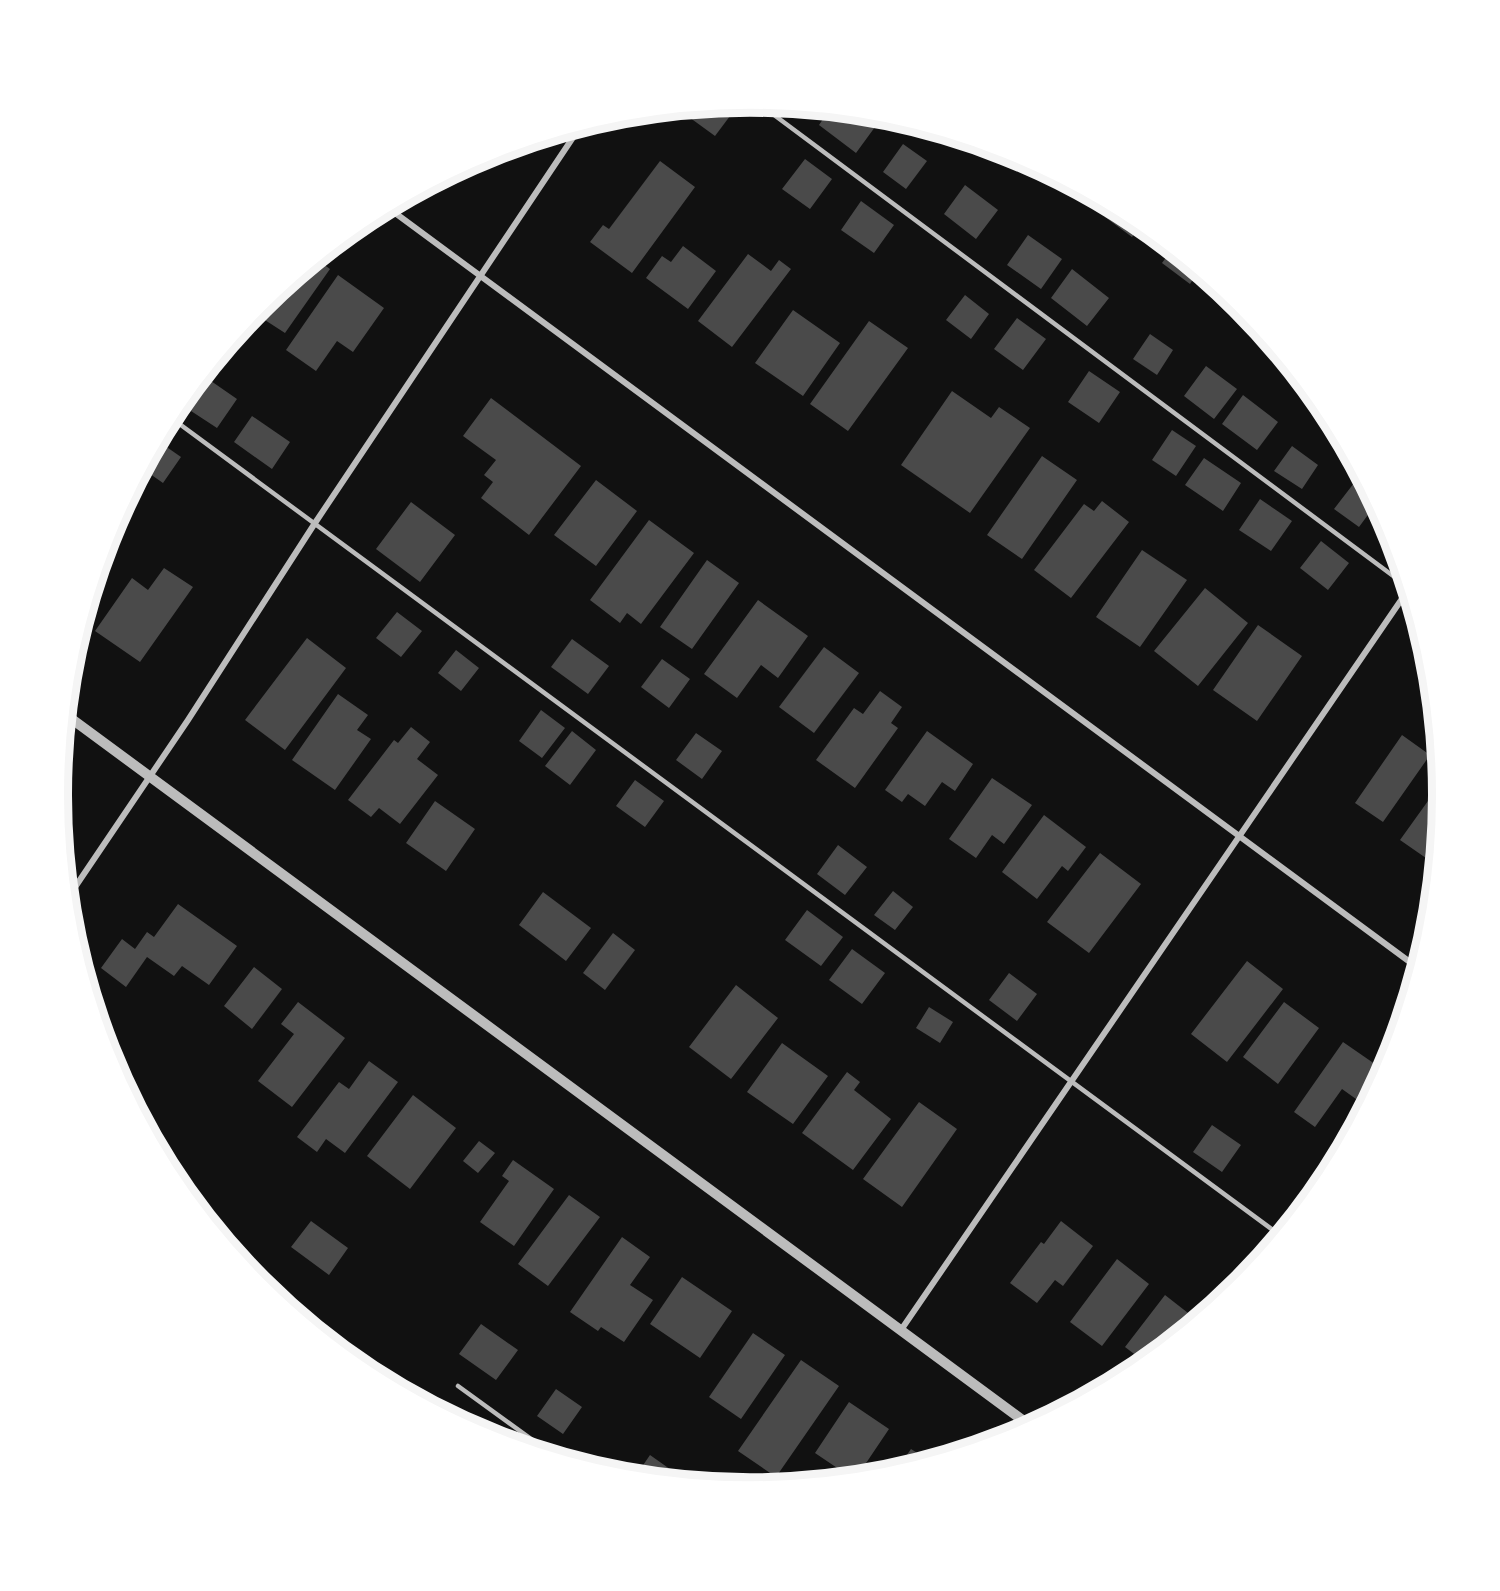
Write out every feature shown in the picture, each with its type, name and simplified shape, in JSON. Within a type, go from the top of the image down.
[{"type":"street","points":[[74,889],[574,136]]},
{"type":"street","points":[[395,213],[1411,963]]},
{"type":"street","points":[[901,1330],[1402,597]]},
{"type":"street","points":[[72,719],[1024,1420]]},
{"type":"lane","points":[[772,113],[1398,581]]},
{"type":"lane","points":[[178,423],[1275,1231]]},
{"type":"lane","points":[[458,1386],[538,1444]]},
{"type":"building","points":[[732,113],[715,136],[687,116]]},
{"type":"building","points":[[824,117],[831,120],[832,118],[871,124],[875,127],[856,153],[819,125]]},
{"type":"building","points":[[903,144],[927,161],[906,189],[883,172]]},
{"type":"building","points":[[805,159],[832,179],[810,209],[782,189]]},
{"type":"building","points":[[660,161],[695,187],[632,273],[590,242],[603,225],[609,229]]},
{"type":"building","points":[[965,185],[998,210],[976,239],[944,214]]},
{"type":"building","points":[[861,201],[894,225],[874,253],[841,230]]},
{"type":"building","points":[[1107,214],[1135,233],[1132,237],[1105,217]]},
{"type":"building","points":[[1028,235],[1062,259],[1041,289],[1007,265]]},
{"type":"building","points":[[683,246],[716,271],[688,309],[646,278],[662,256],[671,262]]},
{"type":"building","points":[[748,254],[771,271],[779,260],[791,269],[732,347],[698,321]]},
{"type":"building","points":[[1167,256],[1194,277],[1190,284],[1162,263]]},
{"type":"building","points":[[323,264],[330,269],[285,333],[262,318]]},
{"type":"building","points":[[1072,269],[1109,298],[1087,326],[1051,298]]},
{"type":"building","points":[[338,275],[384,308],[353,352],[337,341],[316,371],[286,350]]},
{"type":"building","points":[[965,295],[989,314],[971,339],[946,320]]},
{"type":"building","points":[[1225,306],[1245,325],[1223,309]]},
{"type":"building","points":[[793,310],[840,343],[803,396],[755,363]]},
{"type":"building","points":[[1017,318],[1046,339],[1023,370],[994,349]]},
{"type":"building","points":[[869,321],[908,348],[848,431],[810,404]]},
{"type":"building","points":[[1150,334],[1173,350],[1157,375],[1133,359]]},
{"type":"building","points":[[1206,366],[1237,389],[1214,419],[1184,396]]},
{"type":"building","points":[[1089,371],[1120,392],[1099,423],[1068,402]]},
{"type":"building","points":[[211,381],[237,399],[217,428],[191,411]]},
{"type":"building","points":[[952,391],[991,418],[999,407],[1030,428],[970,513],[901,465]]},
{"type":"building","points":[[1243,395],[1278,422],[1257,450],[1222,424]]},
{"type":"building","points":[[491,398],[581,466],[529,535],[481,498],[493,482],[484,475],[496,460],[463,436]]},
{"type":"building","points":[[252,416],[290,442],[272,469],[234,442]]},
{"type":"building","points":[[1172,430],[1196,446],[1176,476],[1152,460]]},
{"type":"building","points":[[164,445],[181,457],[163,483],[149,473]]},
{"type":"building","points":[[1292,446],[1318,465],[1302,489],[1274,471]]},
{"type":"building","points":[[1042,456],[1077,480],[1022,559],[987,535]]},
{"type":"building","points":[[1204,458],[1241,483],[1223,511],[1185,485]]},
{"type":"building","points":[[596,480],[637,511],[596,566],[554,535]]},
{"type":"building","points":[[1354,483],[1358,486],[1370,512],[1359,527],[1334,509]]},
{"type":"building","points":[[1260,499],[1292,521],[1271,551],[1239,530]]},
{"type":"building","points":[[1102,501],[1129,522],[1071,598],[1034,570],[1084,504],[1094,511]]},
{"type":"building","points":[[411,502],[455,535],[420,582],[376,549]]},
{"type":"building","points":[[649,520],[694,553],[641,624],[627,613],[620,623],[590,600]]},
{"type":"building","points":[[1321,541],[1349,563],[1328,590],[1300,568]]},
{"type":"building","points":[[1142,550],[1187,580],[1140,647],[1096,617]]},
{"type":"building","points":[[707,560],[739,583],[692,649],[660,627]]},
{"type":"building","points":[[164,568],[193,587],[140,662],[95,631],[132,578],[148,590]]},
{"type":"building","points":[[1205,588],[1248,623],[1198,686],[1154,651]]},
{"type":"building","points":[[758,600],[808,636],[778,678],[761,665],[737,698],[704,674]]},
{"type":"building","points":[[397,612],[422,631],[401,657],[376,638]]},
{"type":"building","points":[[1258,625],[1302,656],[1257,721],[1213,690]]},
{"type":"building","points":[[307,638],[346,668],[285,750],[245,720]]},
{"type":"building","points":[[572,639],[609,666],[588,694],[551,667]]},
{"type":"building","points":[[824,647],[859,673],[814,733],[779,707]]},
{"type":"building","points":[[456,650],[479,668],[461,691],[438,673]]},
{"type":"building","points":[[662,659],[690,679],[669,708],[641,687]]},
{"type":"building","points":[[880,691],[902,707],[891,723],[898,728],[855,788],[816,760],[854,708],[863,714]]},
{"type":"building","points":[[338,694],[368,715],[357,730],[371,739],[335,790],[292,760]]},
{"type":"building","points":[[541,710],[565,728],[542,758],[519,741]]},
{"type":"building","points":[[411,727],[430,742],[417,759],[438,775],[400,824],[379,808],[371,817],[348,800],[394,740],[398,743]]},
{"type":"building","points":[[572,731],[596,750],[570,785],[545,766]]},
{"type":"building","points":[[927,731],[973,764],[955,791],[942,782],[925,806],[908,794],[902,802],[885,790]]},
{"type":"building","points":[[696,733],[722,751],[702,779],[676,760]]},
{"type":"building","points":[[1402,735],[1430,755],[1383,822],[1355,803]]},
{"type":"building","points":[[992,778],[1032,805],[1004,844],[992,835],[976,858],[949,839]]},
{"type":"building","points":[[635,780],[664,801],[645,827],[616,806]]},
{"type":"building","points":[[1432,795],[1429,860],[1400,840]]},
{"type":"building","points":[[435,801],[475,829],[446,871],[406,843]]},
{"type":"building","points":[[1044,815],[1086,847],[1068,871],[1062,866],[1037,899],[1002,872]]},
{"type":"building","points":[[838,845],[867,867],[845,895],[817,874]]},
{"type":"building","points":[[1100,853],[1141,884],[1089,953],[1047,922]]},
{"type":"building","points":[[893,891],[913,907],[895,930],[874,915]]},
{"type":"building","points":[[543,892],[591,928],[566,961],[519,925]]},
{"type":"building","points":[[178,904],[237,946],[209,985],[182,966],[174,976],[147,957],[126,987],[101,968],[122,939],[135,949],[147,932],[154,937]]},
{"type":"building","points":[[807,910],[843,937],[821,966],[785,940]]},
{"type":"building","points":[[613,933],[635,950],[605,990],[583,973]]},
{"type":"building","points":[[852,949],[885,973],[862,1004],[829,980]]},
{"type":"building","points":[[1247,961],[1283,989],[1227,1062],[1191,1034]]},
{"type":"building","points":[[254,967],[282,989],[252,1029],[224,1006]]},
{"type":"building","points":[[1009,973],[1037,994],[1017,1021],[989,1000]]},
{"type":"building","points":[[736,985],[778,1018],[731,1079],[689,1047]]},
{"type":"building","points":[[298,1002],[345,1038],[292,1107],[258,1081],[294,1034],[281,1024]]},
{"type":"building","points":[[1284,1002],[1319,1028],[1278,1084],[1243,1057]]},
{"type":"building","points":[[929,1007],[953,1022],[940,1043],[916,1028]]},
{"type":"building","points":[[1343,1042],[1377,1065],[1360,1102],[1342,1089],[1315,1127],[1294,1112]]},
{"type":"building","points":[[782,1043],[828,1076],[793,1124],[747,1092]]},
{"type":"building","points":[[369,1061],[398,1082],[345,1153],[326,1139],[317,1152],[297,1137],[339,1082],[349,1089]]},
{"type":"building","points":[[847,1072],[860,1082],[854,1090],[891,1119],[853,1170],[802,1133]]},
{"type":"building","points":[[413,1095],[456,1128],[410,1189],[367,1156]]},
{"type":"building","points":[[919,1102],[957,1129],[902,1207],[863,1179]]},
{"type":"building","points":[[1212,1125],[1241,1145],[1222,1172],[1193,1152]]},
{"type":"building","points":[[479,1141],[495,1153],[478,1173],[463,1161]]},
{"type":"building","points":[[513,1160],[554,1189],[514,1246],[480,1222],[509,1181],[502,1176]]},
{"type":"building","points":[[569,1195],[600,1217],[548,1286],[518,1264]]},
{"type":"building","points":[[311,1221],[348,1248],[329,1275],[291,1247]]},
{"type":"building","points":[[1061,1221],[1093,1246],[1063,1286],[1055,1280],[1037,1303],[1010,1283],[1041,1242],[1044,1244]]},
{"type":"building","points":[[622,1237],[650,1257],[630,1285],[653,1300],[624,1342],[601,1327],[598,1331],[570,1312]]},
{"type":"building","points":[[1117,1259],[1149,1284],[1102,1346],[1070,1322]]},
{"type":"building","points":[[682,1277],[732,1311],[700,1358],[650,1324]]},
{"type":"building","points":[[1165,1295],[1192,1316],[1138,1357],[1125,1347]]},
{"type":"building","points":[[481,1324],[518,1350],[496,1380],[459,1354]]},
{"type":"building","points":[[753,1333],[785,1355],[741,1419],[709,1397]]},
{"type":"building","points":[[801,1360],[839,1386],[776,1477],[738,1451]]},
{"type":"building","points":[[556,1389],[582,1407],[563,1434],[537,1416]]},
{"type":"building","points":[[849,1402],[889,1429],[863,1468],[842,1471],[815,1453]]},
{"type":"building","points":[[911,1449],[922,1456],[903,1460]]},
{"type":"building","points":[[650,1455],[677,1474],[661,1472],[641,1469]]}]
